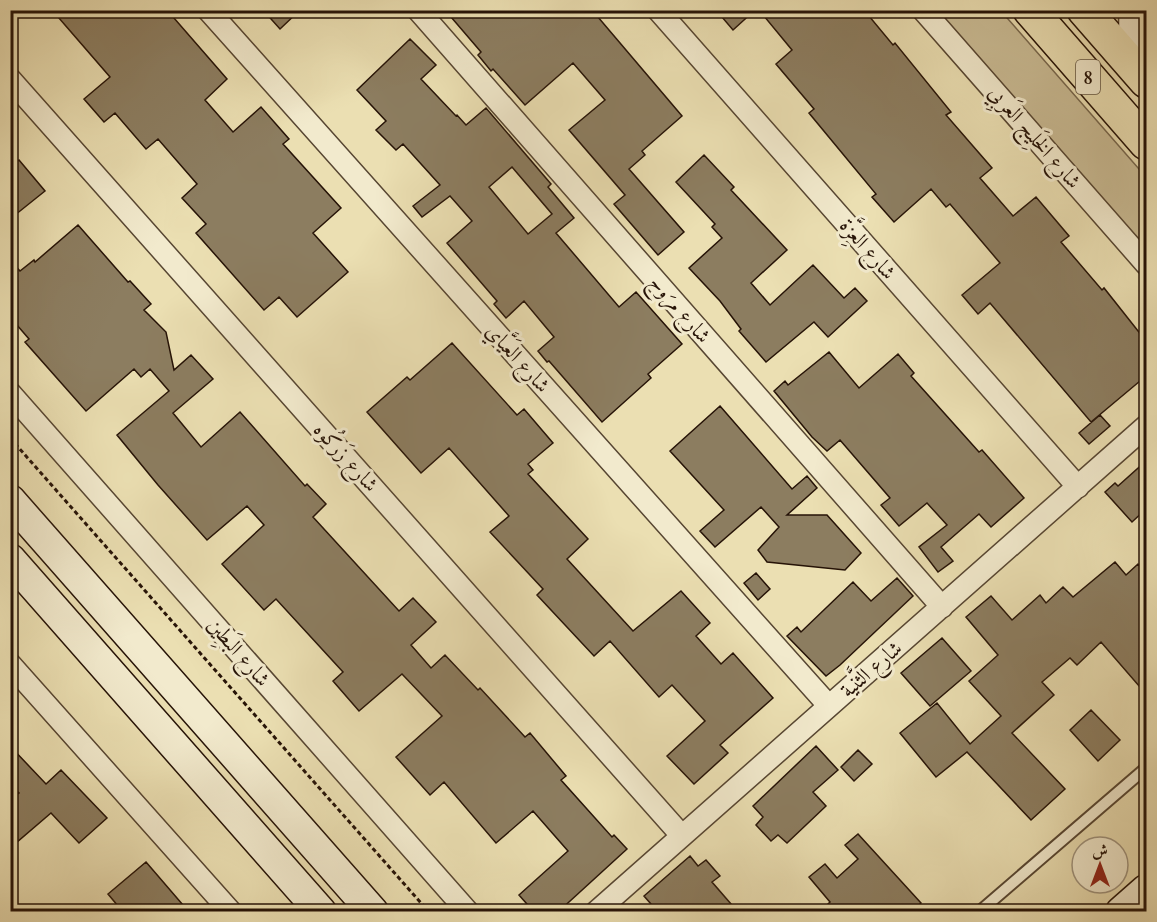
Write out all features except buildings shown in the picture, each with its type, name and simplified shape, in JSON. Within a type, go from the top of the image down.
[{"type":"highway","name":"8","points":[[1030,10],[1146,143]]},
{"type":"highway","name":"8","points":[[1084,10],[1138,71]]},
{"type":"main road","points":[[10,500],[373,912]]},
{"type":"main road","points":[[10,559],[321,912]]},
{"type":"main road","points":[[1121,912],[1146,890]]},
{"type":"street","name":"شارع العَيَّاي","points":[[208,10],[829,706]]},
{"type":"street","name":"شارع مرَوح","points":[[418,10],[942,607]]},
{"type":"street","name":"شارع العِزَّة","points":[[658,10],[1078,487]]},
{"type":"street","name":"شارع الخَلِيج العَربِي","points":[[923,10],[1146,264]]},
{"type":"street","points":[[1130,10],[1138,71]]},
{"type":"street","name":"شارع زَركُوه","points":[[10,79],[682,836]]},
{"type":"street","name":"شارع البَطِين","points":[[10,393],[468,912]]},
{"type":"street","name":"شارع الثَّنية","points":[[596,912],[1146,426]]},
{"type":"street","points":[[10,664],[231,912]]},
{"type":"lane","points":[[979,912],[1146,768]]},
{"type":"path","points":[[10,438],[429,912]]},
{"type":"shaded area","points":[[926,11],[1001,11],[1146,177],[1146,259]]}]
